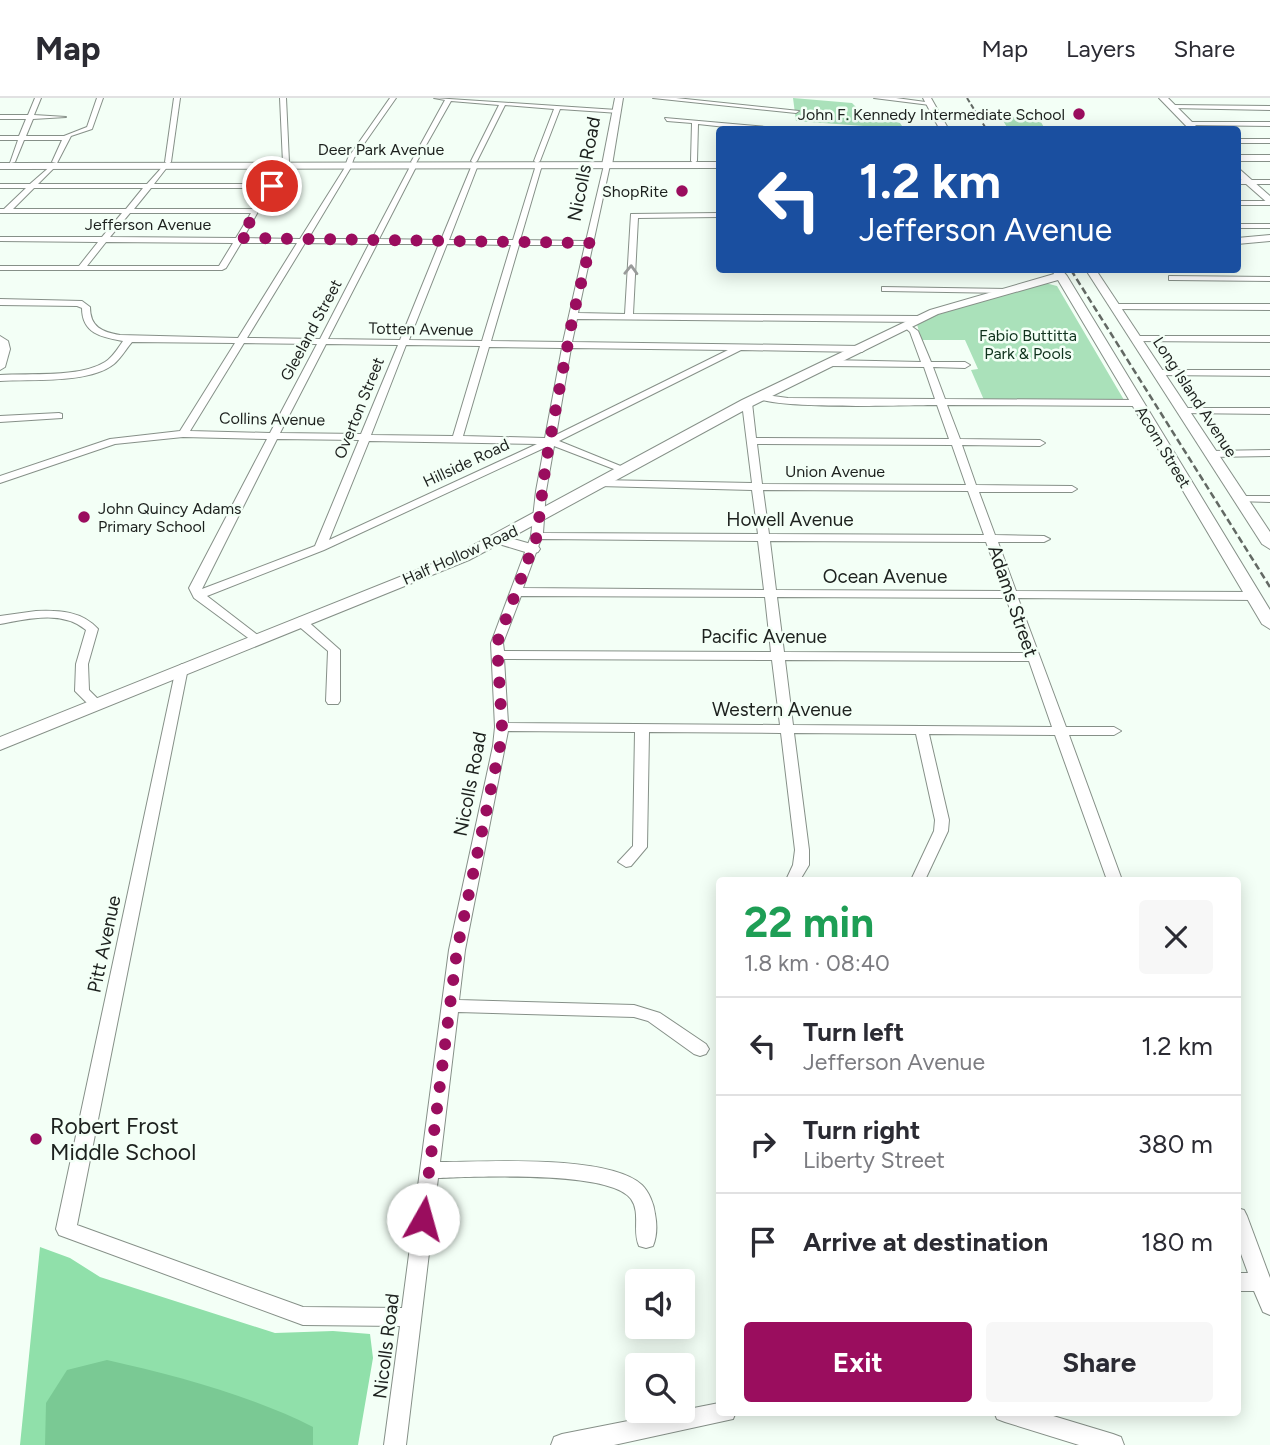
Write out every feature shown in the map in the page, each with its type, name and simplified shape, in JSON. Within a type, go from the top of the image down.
[{"type":"main road","points":[[1241,160],[1270,160]]},
{"type":"main road","name":"Deer Park Avenue","points":[[4,163],[716,163]]},
{"type":"main road","name":"Deer Park Avenue","points":[[608,163],[716,163]]},
{"type":"street","points":[[4,163],[22,138],[38,98]]},
{"type":"street","points":[[0,138],[65,138],[90,128],[100,98]]},
{"type":"street","points":[[81,268],[167,164],[177,98]]},
{"type":"street","points":[[0,278],[5,268],[222,268],[284,163],[283,98]]},
{"type":"street","points":[[183,434],[350,163],[394,98]]},
{"type":"street","points":[[437,98],[617,113]]},
{"type":"street","name":"Nicolls Road","points":[[395,1445],[457,950],[502,727],[497,643],[534,542],[567,345],[608,163],[619,98]]},
{"type":"street","points":[[656,98],[796,111]]},
{"type":"street","points":[[877,98],[929,100],[943,126]]},
{"type":"street","points":[[1163,98],[1192,126]]},
{"type":"street","name":"Gleeland Street","points":[[198,595],[195,588],[449,99]]},
{"type":"street","name":"Overton Street","points":[[320,548],[475,163],[503,103]]},
{"type":"street","points":[[1173,107],[1270,108]]},
{"type":"street","points":[[457,438],[517,242],[538,163],[557,108]]},
{"type":"street","points":[[0,117],[63,117]]},
{"type":"street","points":[[667,119],[734,126]]},
{"type":"street","points":[[694,161],[695,122]]},
{"type":"street","points":[[1219,126],[1270,124]]},
{"type":"street","points":[[3,211],[54,164],[65,138]]},
{"type":"street","points":[[1241,141],[1270,141]]},
{"type":"street","points":[[1243,182],[1270,182]]},
{"type":"street","points":[[1243,182],[1270,203]]},
{"type":"street","points":[[0,186],[272,186]]},
{"type":"street","points":[[1241,203],[1270,203]]},
{"type":"street","points":[[3,211],[257,211]]},
{"type":"street","points":[[629,316],[634,216],[716,215]]},
{"type":"street","points":[[1241,226],[1270,226]]},
{"type":"street","name":"Jefferson Avenue","points":[[0,239],[240,238],[591,243]]},
{"type":"street","points":[[1241,241],[1270,238]]},
{"type":"street","name":"Half Hollow Road","points":[[0,744],[182,668],[463,557],[753,400],[915,321],[934,312],[1059,273]]},
{"type":"street","name":"Acorn Street","points":[[1059,273],[1270,624]]},
{"type":"street","name":"Long Island Avenue","points":[[1093,273],[1270,544]]},
{"type":"street","points":[[1172,278],[1270,279]]},
{"type":"street","points":[[885,289],[1008,291]]},
{"type":"street","name":"Totten Avenue","points":[[0,302],[79,303],[86,307],[85,319],[89,327],[98,332],[129,339],[862,349]]},
{"type":"street","points":[[1115,307],[1270,307]]},
{"type":"street","points":[[573,316],[915,321]]},
{"type":"street","name":"Adams Street","points":[[915,321],[915,331],[1114,877]]},
{"type":"street","points":[[0,339],[5,343],[6,349],[0,367]]},
{"type":"street","points":[[0,377],[74,373],[99,368],[109,363],[129,339]]},
{"type":"street","points":[[1136,339],[1270,339]]},
{"type":"street","name":"Hillside Road","points":[[198,595],[320,548],[741,347]]},
{"type":"street","points":[[829,363],[965,365]]},
{"type":"street","points":[[1158,373],[1270,373]]},
{"type":"street","points":[[795,877],[801,865],[802,850],[751,442],[753,400],[1137,403]]},
{"type":"street","points":[[1183,411],[1270,411]]},
{"type":"street","points":[[0,419],[59,416]]},
{"type":"street","name":"Collins Avenue","points":[[0,480],[114,441],[183,434],[551,440]]},
{"type":"street","points":[[551,440],[623,469]]},
{"type":"street","points":[[751,442],[1040,443]]},
{"type":"street","points":[[1211,454],[1270,453]]},
{"type":"street","name":"Union Avenue","points":[[598,483],[1072,489]]},
{"type":"street","points":[[1241,499],[1270,499]]},
{"type":"street","name":"Howell Avenue","points":[[534,542],[763,537],[1044,539]]},
{"type":"street","points":[[499,539],[534,542]]},
{"type":"street","name":"Ocean Avenue","points":[[517,592],[1253,596]]},
{"type":"street","points":[[198,595],[255,639]]},
{"type":"street","points":[[0,620],[50,614],[70,615],[85,621],[92,629],[82,664],[82,691],[96,704]]},
{"type":"street","points":[[300,621],[334,650],[333,701]]},
{"type":"street","name":"Pacific Avenue","points":[[496,655],[1032,657]]},
{"type":"street","name":"Pitt Avenue","points":[[182,668],[66,1229],[303,1316],[411,1317]]},
{"type":"street","name":"Western Avenue","points":[[502,727],[1114,731]]},
{"type":"street","points":[[626,862],[640,847],[642,727]]},
{"type":"street","points":[[919,877],[941,831],[942,820],[921,728]]},
{"type":"street","points":[[451,1006],[634,1011],[654,1017],[700,1049]]},
{"type":"street","points":[[429,1170],[559,1170],[608,1178],[633,1189],[647,1212],[646,1241]]},
{"type":"street","points":[[1241,1227],[1270,1306]]},
{"type":"street","points":[[1241,1282],[1262,1282]]},
{"type":"street","points":[[562,1445],[716,1414]]},
{"type":"street","points":[[1018,1416],[1113,1445]]},
{"type":"green space","points":[[793,98],[852,103],[859,110],[857,114],[890,117],[891,121],[902,126],[864,126],[796,121]]},
{"type":"green space","points":[[1001,117],[1038,117],[1043,126],[1006,126]]},
{"type":"green space","name":"Fabio Buttitta Park & Pools","points":[[1045,283],[1057,286],[1124,400],[984,400],[971,370],[978,369],[965,340],[921,340],[917,324],[933,316]]},
{"type":"shaded area","points":[[40,1247],[70,1258],[100,1277],[275,1333],[333,1331],[370,1334],[373,1358],[358,1445],[20,1445]]},
{"type":"shaded area","points":[[107,1360],[239,1396],[289,1416],[313,1427],[313,1445],[45,1445],[46,1403],[67,1370]]},
{"type":"railway","points":[[967,98],[984,126]]},
{"type":"railway","points":[[1073,273],[1270,587]]},
{"type":"place","name":"John F. Kennedy Intermediate School","points":[[1079,114]]},
{"type":"place","name":"ShopRite","points":[[682,191]]},
{"type":"place","name":"John Quincy Adams Primary School","points":[[84,517]]},
{"type":"place","name":"Robert Frost Middle School","points":[[36,1139]]},
{"type":"route","points":[[272,186],[240,238],[591,243],[573,316],[546,462],[537,536],[497,643],[502,727],[500,746],[457,950],[423,1219]]}]
